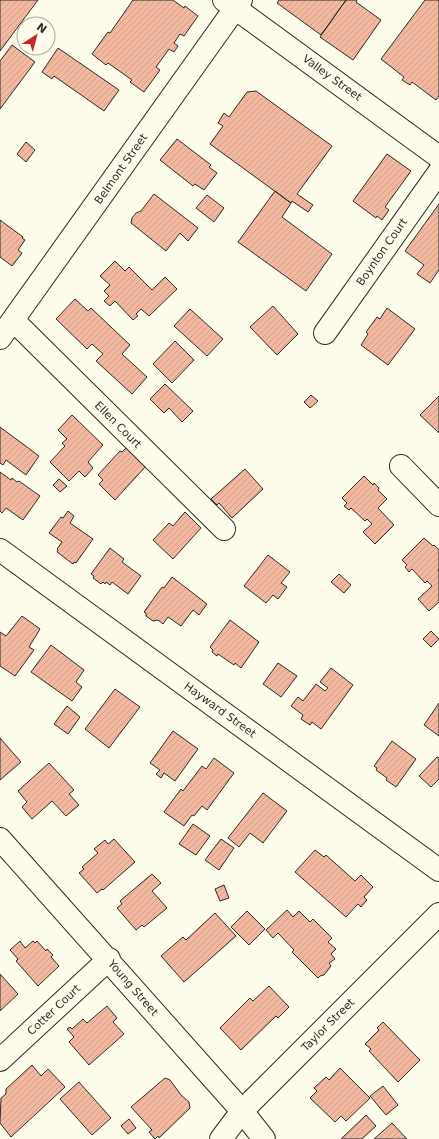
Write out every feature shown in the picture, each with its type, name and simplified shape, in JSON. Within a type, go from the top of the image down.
[{"type":"street","name":"Valley Street","points":[[234,3],[439,157]]},
{"type":"street","name":"Belmont Street","points":[[0,338],[234,3]]},
{"type":"street","name":"Boynton Court","points":[[325,333],[439,172]]},
{"type":"street","name":"Ellen Court","points":[[13,320],[224,529]]},
{"type":"street","points":[[400,466],[439,505]]},
{"type":"street","name":"Hayward Street","points":[[0,550],[439,870]]},
{"type":"street","name":"Young Street","points":[[0,838],[109,959],[242,1111],[264,1139]]},
{"type":"street","name":"Taylor Street","points":[[221,1139],[242,1111],[439,914]]},
{"type":"street","name":"Cotter Court","points":[[0,1060],[109,959]]},
{"type":"building","points":[[0,0],[38,0],[26,16],[16,16],[16,30],[0,51]]},
{"type":"building","points":[[133,0],[173,0],[184,8],[185,6],[198,16],[184,36],[180,34],[174,43],[178,46],[174,52],[169,49],[156,67],[160,70],[144,92],[130,82],[132,80],[108,63],[106,65],[92,54],[108,32],[110,33]]},
{"type":"building","points":[[279,0],[346,0],[321,35],[277,3]]},
{"type":"building","points":[[346,0],[357,0],[356,2],[381,20],[353,60],[320,37]]},
{"type":"building","points":[[425,0],[439,0],[439,96],[436,100],[412,82],[410,85],[402,80],[404,77],[381,59]]},
{"type":"building","points":[[12,45],[16,48],[16,56],[27,56],[35,62],[0,109],[0,61]]},
{"type":"building","points":[[58,48],[119,90],[104,111],[54,76],[52,79],[42,72],[53,56],[56,56],[56,51]]},
{"type":"building","points":[[256,91],[332,146],[297,194],[313,205],[308,212],[292,201],[291,203],[210,144],[223,126],[218,123],[224,113],[229,117],[247,92]]},
{"type":"building","points":[[177,139],[211,165],[209,167],[217,173],[204,190],[195,184],[193,186],[160,160]]},
{"type":"building","points":[[26,142],[35,150],[26,162],[17,154]]},
{"type":"building","points":[[387,154],[411,171],[385,207],[389,210],[382,220],[377,216],[376,218],[353,201]]},
{"type":"building","points":[[275,191],[291,203],[282,217],[332,254],[306,291],[238,242]]},
{"type":"building","points":[[154,194],[198,228],[188,241],[180,233],[166,251],[131,223],[132,218],[136,213],[141,211]]},
{"type":"building","points":[[207,195],[224,208],[214,222],[196,208]]},
{"type":"building","points":[[439,204],[439,270],[430,283],[417,274],[424,265],[405,251]]},
{"type":"building","points":[[0,220],[25,240],[18,250],[22,253],[12,266],[0,257]]},
{"type":"building","points":[[115,261],[125,271],[129,267],[152,290],[165,277],[177,289],[149,316],[141,309],[136,314],[138,316],[133,320],[115,301],[110,306],[104,301],[109,296],[104,291],[110,285],[100,276]]},
{"type":"building","points":[[75,299],[88,311],[91,308],[130,345],[122,354],[147,377],[132,394],[96,361],[103,354],[92,344],[87,349],[56,319]]},
{"type":"building","points":[[273,306],[298,334],[277,355],[250,327]]},
{"type":"building","points":[[387,308],[415,329],[388,365],[361,345],[368,334],[366,332],[377,317],[380,319]]},
{"type":"building","points":[[190,309],[223,339],[207,356],[174,326]]},
{"type":"building","points":[[175,341],[194,360],[172,383],[153,364]]},
{"type":"building","points":[[165,384],[193,411],[182,422],[169,408],[164,413],[150,399]]},
{"type":"building","points":[[311,395],[318,401],[310,408],[304,402]]},
{"type":"building","points":[[439,396],[439,433],[420,415]]},
{"type":"building","points":[[72,415],[103,445],[88,462],[93,468],[85,477],[79,471],[69,481],[50,462],[65,446],[62,443],[67,439],[58,430]]},
{"type":"building","points":[[0,427],[39,456],[26,475],[6,460],[3,465],[0,463]]},
{"type":"building","points":[[126,448],[146,466],[115,500],[99,484],[103,480],[98,475],[120,451],[122,452]]},
{"type":"building","points":[[245,469],[263,489],[232,518],[219,503],[217,505],[211,499]]},
{"type":"building","points":[[0,472],[11,480],[12,478],[17,482],[19,481],[40,496],[23,520],[6,508],[2,513],[0,511]]},
{"type":"building","points":[[364,476],[373,485],[374,483],[379,488],[378,490],[387,499],[378,508],[394,525],[375,544],[363,532],[372,524],[367,519],[365,521],[351,508],[349,510],[344,506],[347,503],[342,498]]},
{"type":"building","points":[[59,479],[67,486],[60,492],[53,485]]},
{"type":"building","points":[[68,511],[74,516],[70,523],[93,539],[76,563],[74,562],[73,564],[57,552],[57,549],[62,542],[49,533],[61,517],[63,518]]},
{"type":"building","points":[[185,512],[201,528],[173,559],[153,540],[169,523],[173,526]]},
{"type":"building","points":[[424,538],[439,550],[439,602],[429,611],[418,599],[432,586],[427,581],[425,583],[412,569],[409,572],[405,567],[407,565],[402,560]]},
{"type":"building","points":[[110,548],[124,559],[122,562],[141,576],[128,594],[112,582],[110,585],[106,582],[105,584],[103,582],[101,584],[93,578],[94,576],[91,574]]},
{"type":"building","points":[[268,555],[290,572],[281,583],[287,587],[278,599],[273,595],[266,603],[244,586]]},
{"type":"building","points":[[339,574],[351,585],[344,593],[331,582]]},
{"type":"building","points":[[172,577],[207,604],[199,615],[193,610],[181,626],[168,617],[163,624],[158,620],[153,621],[146,616],[146,613],[144,612],[162,587],[164,588]]},
{"type":"building","points":[[22,616],[40,629],[29,647],[34,650],[15,676],[0,666],[0,632],[6,636]]},
{"type":"building","points":[[230,620],[259,642],[241,668],[218,654],[217,656],[212,652],[213,650],[210,647]]},
{"type":"building","points":[[431,631],[439,639],[431,647],[423,639]]},
{"type":"building","points":[[51,645],[84,670],[76,682],[82,687],[72,701],[31,672]]},
{"type":"building","points":[[278,663],[297,676],[281,697],[263,684]]},
{"type":"building","points":[[331,668],[353,685],[321,729],[312,722],[310,725],[301,719],[303,715],[291,706],[298,697],[303,701],[316,684],[325,691],[328,688],[320,682]]},
{"type":"building","points":[[115,689],[140,707],[109,748],[85,729]]},
{"type":"building","points":[[439,703],[439,736],[424,725]]},
{"type":"building","points":[[67,706],[80,717],[68,734],[54,724]]},
{"type":"building","points":[[173,731],[198,749],[175,781],[164,773],[161,778],[156,774],[160,770],[150,763]]},
{"type":"building","points":[[0,738],[21,762],[0,780]]},
{"type":"building","points":[[392,741],[416,759],[396,787],[386,780],[387,778],[376,770],[377,768],[374,766]]},
{"type":"building","points":[[437,757],[439,758],[439,779],[431,787],[419,776]]},
{"type":"building","points":[[214,758],[234,773],[207,810],[202,806],[194,816],[192,815],[184,826],[164,812],[181,789],[183,791],[202,766],[206,769]]},
{"type":"building","points":[[49,763],[74,790],[69,794],[79,805],[66,816],[52,801],[32,819],[22,807],[27,802],[18,791]]},
{"type":"building","points":[[263,793],[287,811],[263,843],[250,833],[239,847],[228,838]]},
{"type":"building","points":[[193,824],[210,836],[196,855],[179,844]]},
{"type":"building","points":[[114,839],[135,862],[103,890],[102,889],[97,893],[79,873],[84,869],[82,867],[98,853],[94,849],[105,840],[108,844]]},
{"type":"building","points":[[221,839],[234,848],[219,870],[205,860]]},
{"type":"building","points":[[315,850],[324,857],[326,855],[355,881],[361,875],[373,887],[364,897],[367,900],[361,907],[358,904],[346,917],[295,872]]},
{"type":"building","points":[[152,874],[161,883],[152,891],[167,908],[144,927],[142,925],[136,930],[117,908],[122,904],[120,901]]},
{"type":"building","points":[[224,885],[229,898],[220,901],[215,889]]},
{"type":"building","points":[[287,910],[293,917],[299,911],[310,922],[313,919],[332,938],[328,942],[336,949],[331,954],[335,959],[329,963],[331,966],[324,975],[318,978],[292,952],[294,950],[278,933],[273,938],[266,930]]},
{"type":"building","points":[[247,911],[265,929],[249,945],[231,927]]},
{"type":"building","points":[[215,913],[236,936],[184,982],[161,956],[183,937],[186,940]]},
{"type":"building","points":[[20,941],[25,948],[33,941],[35,943],[37,941],[46,951],[47,949],[53,955],[51,957],[59,966],[38,986],[16,961],[18,959],[10,950]]},
{"type":"building","points":[[0,974],[18,994],[0,1011]]},
{"type":"building","points":[[269,986],[289,1007],[278,1018],[276,1016],[241,1050],[220,1028],[250,998],[253,1001]]},
{"type":"building","points":[[107,1006],[117,1018],[113,1022],[124,1034],[89,1065],[69,1042],[74,1037],[67,1029],[70,1027],[72,1029],[83,1019],[87,1023]]},
{"type":"building","points":[[383,1022],[420,1060],[398,1082],[369,1051],[371,1049],[365,1044],[379,1030],[377,1028]]},
{"type":"building","points":[[32,1065],[41,1076],[48,1069],[65,1087],[11,1137],[0,1123],[1,1098],[6,1094],[6,1089]]},
{"type":"building","points":[[340,1068],[370,1098],[346,1121],[341,1116],[335,1122],[310,1098],[317,1091],[314,1088],[326,1077],[329,1080]]},
{"type":"building","points":[[165,1078],[170,1080],[181,1095],[189,1102],[190,1108],[159,1138],[158,1136],[155,1139],[149,1132],[152,1130],[131,1107]]},
{"type":"building","points":[[79,1082],[111,1118],[92,1135],[60,1099]]},
{"type":"building","points":[[383,1086],[398,1105],[386,1115],[370,1096]]},
{"type":"building","points":[[366,1115],[376,1126],[362,1139],[341,1139]]},
{"type":"building","points":[[129,1119],[136,1128],[128,1134],[121,1126]]},
{"type":"building","points":[[392,1123],[407,1139],[374,1139]]}]
